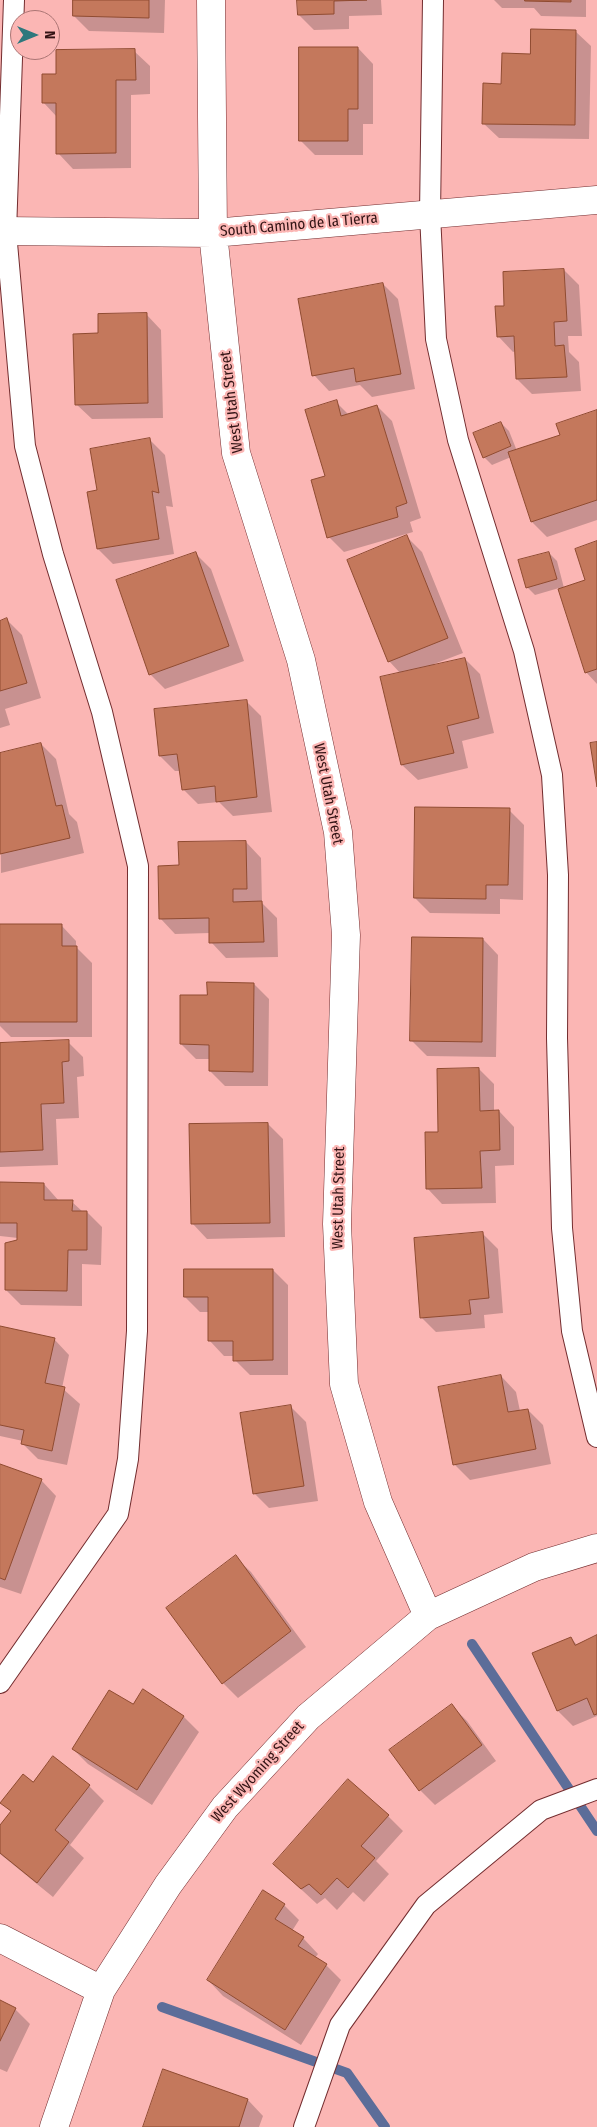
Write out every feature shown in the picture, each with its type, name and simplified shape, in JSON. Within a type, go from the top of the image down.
[{"type":"street","name":"West Utah Street","points":[[211,0],[214,232],[236,453],[301,660],[338,832],[346,935],[337,1224],[344,1384],[378,1502],[428,1616]]},
{"type":"street","name":"South Camino de la Tierra","points":[[3,232],[214,232],[597,200]]},
{"type":"street","name":"West Wyoming Street","points":[[54,2127],[101,1990],[168,1885],[224,1807],[308,1717],[428,1616],[534,1567],[597,1548]]},
{"type":"street","points":[[0,1938],[101,1990]]},
{"type":"lane","points":[[0,1684],[118,1514],[128,1459],[137,1322],[138,866],[102,712],[53,554],[25,446],[3,232],[14,0]]},
{"type":"lane","points":[[433,0],[430,214],[436,339],[458,440],[524,651],[552,775],[558,875],[557,1038],[562,1228],[572,1331],[597,1437]]},
{"type":"lane","points":[[304,2127],[340,2025],[426,1905],[541,1810],[597,1789]]},
{"type":"building","points":[[73,0],[149,0],[149,18],[73,16]]},
{"type":"building","points":[[297,0],[367,0],[334,1],[334,14],[298,15]]},
{"type":"building","points":[[571,0],[571,2],[525,1]]},
{"type":"building","points":[[531,29],[576,30],[575,125],[482,124],[483,83],[501,84],[502,53],[530,54]]},
{"type":"building","points":[[299,47],[358,47],[358,109],[348,109],[348,141],[299,141]]},
{"type":"building","points":[[135,49],[136,80],[116,80],[116,153],[56,154],[56,103],[42,103],[42,74],[56,74],[56,60],[60,60],[60,50]]},
{"type":"building","points":[[564,269],[567,321],[554,322],[555,346],[564,345],[567,377],[516,379],[514,336],[497,337],[495,306],[504,306],[503,272]]},
{"type":"building","points":[[383,283],[401,374],[356,382],[354,368],[312,376],[298,299]]},
{"type":"building","points":[[147,313],[148,403],[75,405],[73,334],[98,333],[98,314]]},
{"type":"building","points":[[337,400],[341,416],[377,405],[407,503],[396,507],[398,517],[327,538],[311,480],[325,476],[305,410]]},
{"type":"building","points":[[597,410],[597,500],[531,522],[508,452],[560,435],[556,424]]},
{"type":"building","points":[[501,422],[511,446],[483,458],[473,433]]},
{"type":"building","points":[[150,438],[159,493],[152,491],[159,539],[97,549],[87,492],[97,490],[90,449]]},
{"type":"building","points":[[407,535],[448,638],[388,662],[347,560]]},
{"type":"building","points":[[597,541],[597,669],[585,673],[558,589],[585,580],[575,549]]},
{"type":"building","points":[[196,552],[229,646],[149,675],[116,580]]},
{"type":"building","points":[[549,552],[557,579],[526,588],[518,560]]},
{"type":"building","points":[[7,618],[27,683],[0,691],[0,621]]},
{"type":"building","points":[[465,658],[479,718],[447,726],[454,753],[401,765],[380,677]]},
{"type":"building","points":[[247,700],[257,797],[216,802],[215,786],[182,790],[177,754],[159,756],[154,709]]},
{"type":"building","points":[[597,742],[597,787],[590,743]]},
{"type":"building","points":[[41,743],[56,806],[62,805],[70,838],[0,854],[0,753]]},
{"type":"building","points":[[415,807],[510,808],[508,885],[486,885],[486,899],[414,898]]},
{"type":"building","points":[[246,841],[247,889],[233,889],[233,902],[262,901],[264,942],[209,943],[209,918],[159,919],[158,866],[179,865],[178,842]]},
{"type":"building","points":[[0,924],[62,924],[62,946],[77,946],[77,1022],[0,1022]]},
{"type":"building","points":[[412,937],[483,938],[482,1042],[410,1041]]},
{"type":"building","points":[[207,982],[254,983],[253,1072],[209,1071],[209,1045],[180,1044],[180,995],[207,995]]},
{"type":"building","points":[[69,1040],[69,1061],[62,1062],[64,1103],[41,1104],[43,1150],[0,1152],[0,1043]]},
{"type":"building","points":[[479,1068],[480,1111],[499,1110],[500,1150],[480,1151],[482,1188],[426,1189],[425,1132],[438,1132],[437,1069]]},
{"type":"building","points":[[268,1123],[270,1223],[191,1224],[189,1124]]},
{"type":"building","points":[[0,1182],[44,1183],[44,1200],[73,1200],[72,1211],[87,1211],[87,1250],[68,1250],[67,1291],[5,1290],[5,1243],[17,1240],[17,1223],[0,1223]]},
{"type":"building","points":[[483,1232],[489,1298],[469,1300],[471,1314],[420,1318],[414,1238]]},
{"type":"building","points":[[184,1269],[273,1269],[273,1360],[233,1361],[233,1341],[208,1341],[208,1297],[184,1297]]},
{"type":"building","points":[[0,1326],[55,1338],[45,1383],[65,1387],[52,1451],[21,1444],[24,1430],[0,1425]]},
{"type":"building","points":[[501,1375],[508,1412],[528,1409],[536,1449],[453,1465],[438,1387]]},
{"type":"building","points":[[291,1405],[304,1486],[253,1494],[240,1413]]},
{"type":"building","points":[[0,1464],[42,1479],[5,1580],[0,1578]]},
{"type":"building","points":[[236,1555],[291,1631],[222,1684],[166,1608]]},
{"type":"building","points":[[597,1635],[597,1714],[594,1715],[587,1698],[557,1711],[532,1653],[571,1637],[575,1645]]},
{"type":"building","points":[[143,1689],[184,1716],[137,1790],[72,1749],[109,1690],[133,1704]]},
{"type":"building","points":[[452,1704],[482,1745],[419,1791],[389,1750]]},
{"type":"building","points":[[53,1756],[90,1785],[55,1830],[69,1842],[37,1883],[0,1853],[0,1825],[11,1811],[0,1803],[23,1774],[33,1782]]},
{"type":"building","points":[[348,1779],[389,1815],[361,1846],[375,1858],[348,1888],[337,1878],[321,1895],[309,1884],[301,1889],[273,1864]]},
{"type":"building","points":[[263,1890],[285,1904],[275,1919],[304,1937],[298,1946],[327,1964],[285,2030],[207,1980]]},
{"type":"building","points":[[0,2000],[16,2008],[0,2041]]},
{"type":"building","points":[[163,2069],[248,2099],[239,2127],[143,2127]]},
{"type":"waterway","points":[[472,1644],[597,1831]]},
{"type":"waterway","points":[[162,2007],[347,2073],[385,2127]]}]
